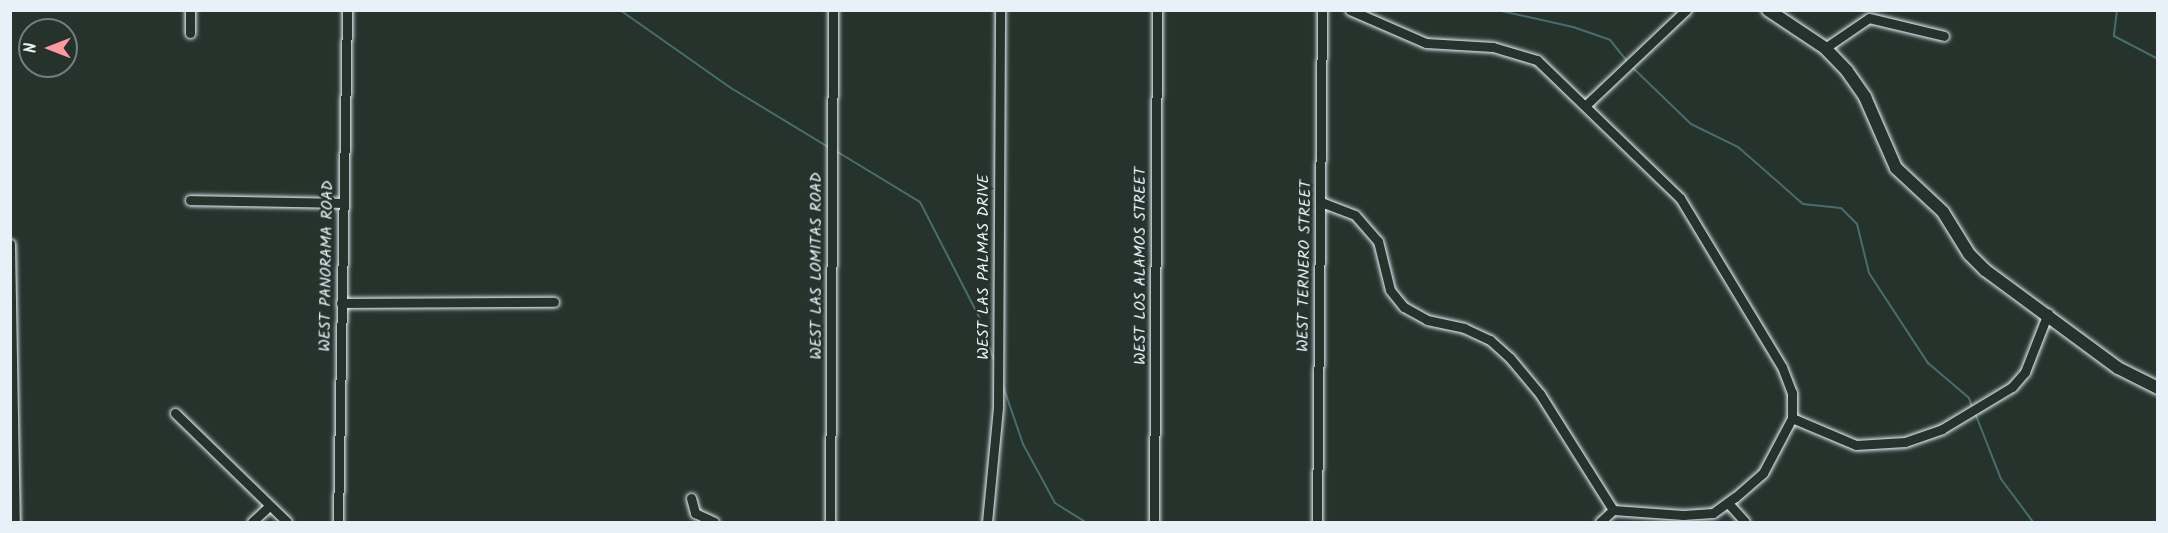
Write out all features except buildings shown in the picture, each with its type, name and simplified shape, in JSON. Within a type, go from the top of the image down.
[{"type":"street","points":[[190,10],[190,33]]},
{"type":"street","name":"WEST PANORAMA ROAD","points":[[338,522],[347,10]]},
{"type":"street","name":"WEST LAS LOMITAS ROAD","points":[[830,522],[833,10]]},
{"type":"street","name":"WEST LAS PALMAS DRIVE","points":[[987,522],[998,407],[1000,10]]},
{"type":"street","name":"WEST LOS ALAMOS STREET","points":[[1154,522],[1157,10]]},
{"type":"street","name":"WEST TERNERO STREET","points":[[1317,522],[1322,10]]},
{"type":"street","points":[[1350,10],[1426,43],[1518,52],[1538,60],[1587,105],[1680,198],[1782,367],[1792,393],[1792,418],[1762,472],[1725,505],[1697,515],[1613,510],[1600,522]]},
{"type":"street","points":[[1587,105],[1686,10]]},
{"type":"street","points":[[1768,10],[1825,48],[1865,97],[1887,149],[1906,181],[1942,212],[1970,254],[1985,270],[2048,313],[2118,368],[2157,387]]},
{"type":"street","points":[[1825,48],[1869,18],[1944,36]]},
{"type":"street","points":[[190,200],[342,203]]},
{"type":"street","points":[[1321,202],[1355,215],[1378,242],[1390,290],[1404,307],[1428,320],[1464,327],[1491,340],[1510,358],[1540,394],[1613,510]]},
{"type":"street","points":[[10,244],[15,522]]},
{"type":"street","points":[[341,303],[554,302]]},
{"type":"street","points":[[1792,418],[1856,445],[1905,442],[1942,429],[2012,387],[2025,372],[2048,313]]},
{"type":"street","points":[[175,413],[268,507],[287,522]]},
{"type":"street","points":[[691,498],[695,513],[714,522]]},
{"type":"street","points":[[1725,505],[1745,522]]},
{"type":"street","points":[[252,522],[268,507]]},
{"type":"waterway","points":[[620,10],[731,88],[828,147]]},
{"type":"waterway","points":[[1497,10],[1573,27],[1610,40],[1628,62]]},
{"type":"waterway","points":[[2117,10],[2114,36],[2158,59]]},
{"type":"waterway","points":[[1631,66],[1691,124],[1738,147],[1803,204],[1841,208],[1857,224],[1869,273],[1928,363],[1969,398],[1972,407]]},
{"type":"waterway","points":[[836,151],[920,202],[979,317],[994,360]]},
{"type":"waterway","points":[[1002,383],[1023,444],[1055,503],[1085,522]]},
{"type":"waterway","points":[[1975,413],[2001,479],[2033,522]]}]
